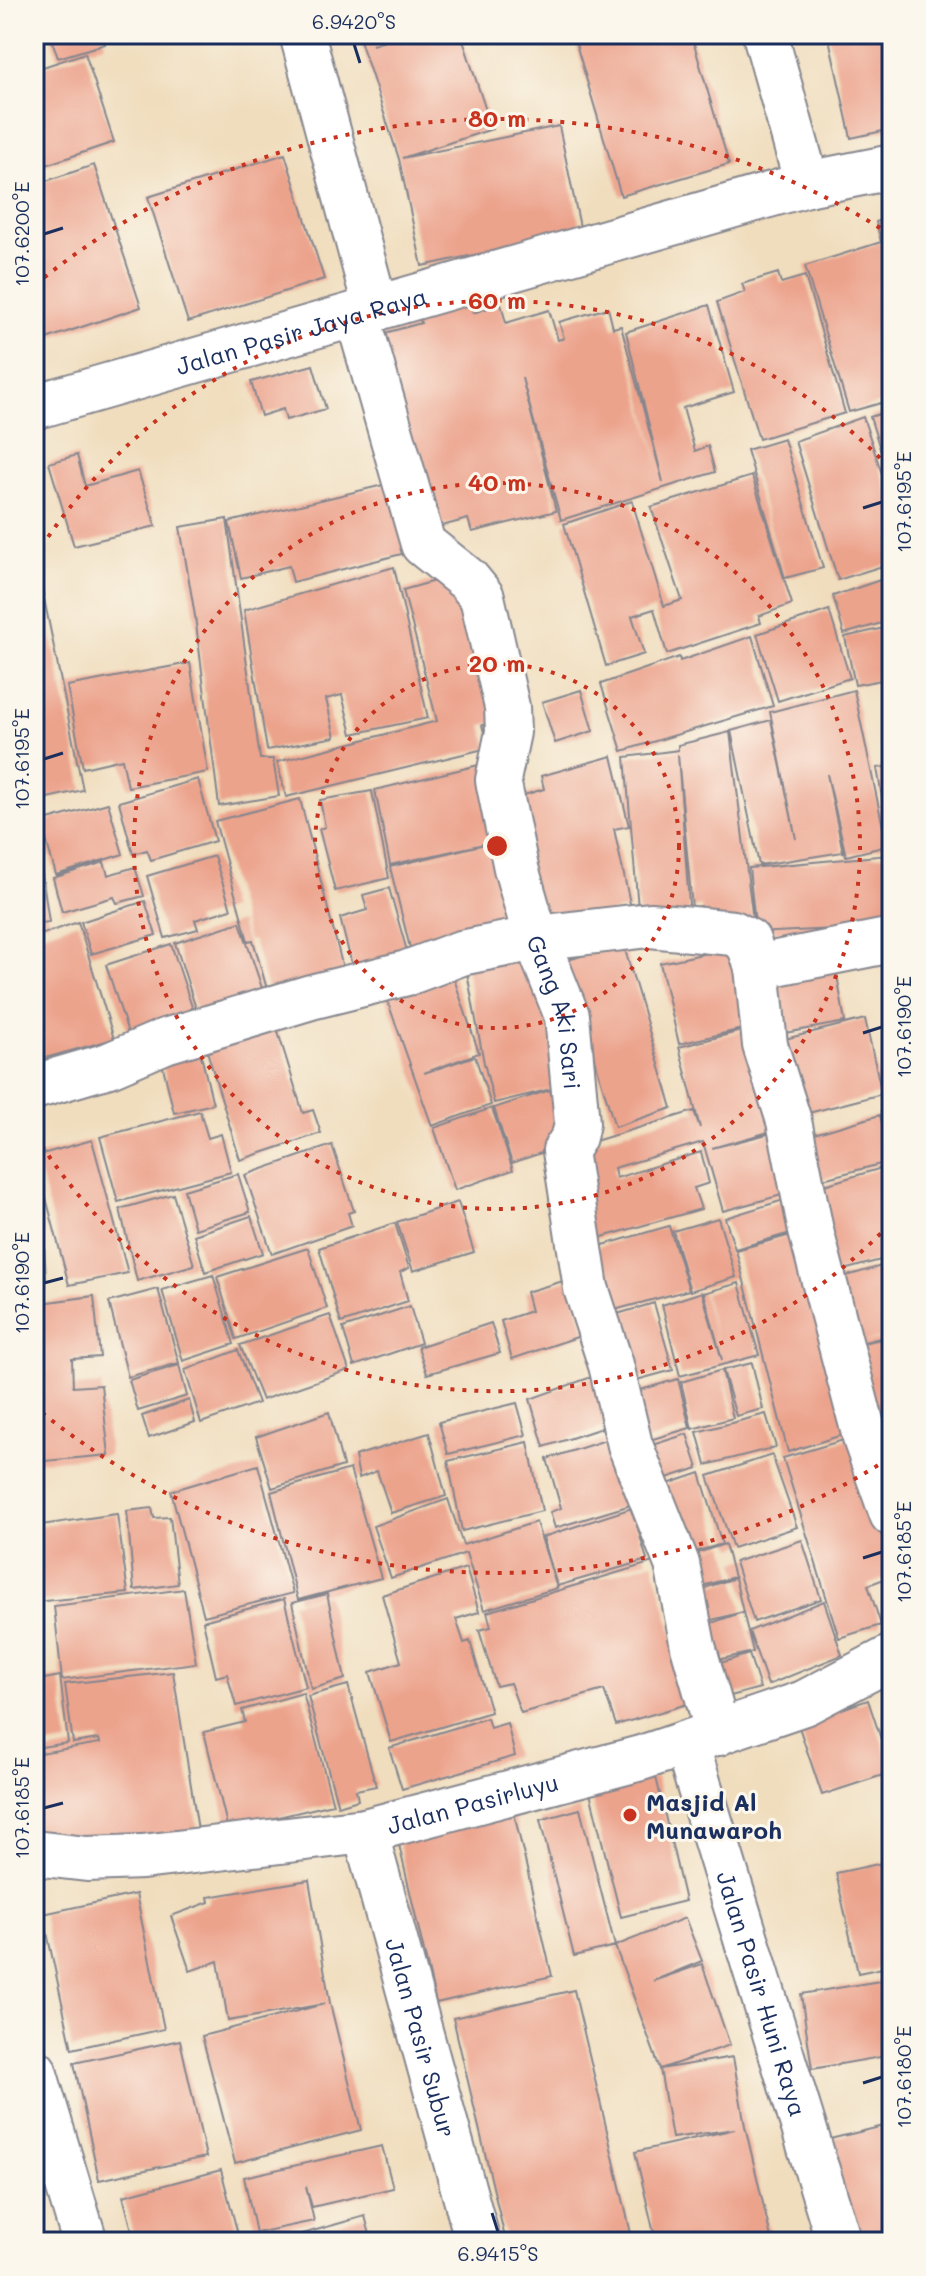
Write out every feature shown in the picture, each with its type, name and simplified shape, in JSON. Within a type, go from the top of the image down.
[{"type":"street","name":"Gang Aki Sari","points":[[302,34],[423,544],[468,580],[482,597],[507,707],[508,732],[498,780],[516,868],[536,938],[567,1016],[577,1123],[574,1137],[565,1151],[586,1288],[611,1365],[630,1445],[677,1564],[693,1646],[702,1738]]},
{"type":"street","points":[[765,34],[807,184]]},
{"type":"street","name":"Jalan Pasir Jaya Raya","points":[[34,407],[807,184],[892,167]]},
{"type":"street","points":[[34,1087],[109,1065],[165,1041],[311,997],[407,973],[461,953],[536,938],[650,925],[733,933],[748,941],[757,967],[765,1045],[789,1121],[811,1231],[866,1441],[892,1514]]},
{"type":"street","points":[[757,967],[892,940]]},
{"type":"street","name":"Jalan Pasirluyu","points":[[34,1853],[87,1859],[142,1857],[365,1831],[641,1758],[702,1738],[804,1703],[892,1657]]},
{"type":"street","name":"Jalan Pasir Huni Raya","points":[[702,1738],[839,2242]]},
{"type":"street","name":"Jalan Pasir Subur","points":[[365,1831],[478,2242]]},
{"type":"street","points":[[34,2071],[85,2242]]},
{"type":"building","points":[[50,34],[102,34],[105,44],[58,58]]},
{"type":"building","points":[[358,34],[397,34],[372,45],[406,34],[461,34],[492,129],[402,158],[559,126],[581,232],[422,266],[399,159]]},
{"type":"building","points":[[573,34],[691,34],[729,164],[621,196]]},
{"type":"building","points":[[828,34],[892,34],[892,129],[851,138]]},
{"type":"building","points":[[85,53],[114,142],[34,169],[34,70]]},
{"type":"building","points":[[285,154],[324,279],[188,322],[148,197]]},
{"type":"building","points":[[94,165],[141,307],[34,343],[34,185]]},
{"type":"building","points":[[892,217],[892,400],[849,412],[805,266],[881,242],[876,222]]},
{"type":"building","points":[[778,273],[781,283],[805,276],[845,413],[759,439],[717,302],[745,292],[742,284]]},
{"type":"building","points":[[466,293],[473,313],[501,304],[506,323],[549,310],[558,340],[564,338],[559,322],[608,308],[613,328],[621,326],[663,482],[626,332],[709,305],[734,392],[683,408],[695,451],[708,446],[715,472],[561,520],[522,378],[556,511],[472,532],[468,519],[423,531],[374,336],[421,323],[416,307]]},
{"type":"building","points":[[313,365],[326,409],[286,420],[283,409],[261,416],[251,382]]},
{"type":"building","points":[[892,410],[892,484],[891,484],[870,417]]},
{"type":"building","points":[[863,417],[892,504],[892,563],[838,580],[795,441]]},
{"type":"building","points":[[784,439],[823,568],[785,578],[747,450]]},
{"type":"building","points":[[77,455],[85,486],[138,471],[156,526],[74,546],[49,463]]},
{"type":"building","points":[[752,476],[792,604],[759,616],[761,623],[667,654],[654,609],[632,616],[644,654],[606,666],[564,524],[632,501],[664,606],[682,600],[651,507]]},
{"type":"building","points":[[400,481],[417,550],[293,582],[289,566],[241,578],[229,522]]},
{"type":"building","points":[[227,519],[260,759],[273,759],[279,796],[219,806],[195,616],[180,527]]},
{"type":"building","points":[[37,564],[83,790],[34,801],[34,565]]},
{"type":"building","points":[[394,567],[428,718],[352,734],[342,695],[326,699],[335,737],[267,750],[244,610]]},
{"type":"building","points":[[892,576],[892,620],[844,634],[833,596]]},
{"type":"building","points":[[445,578],[449,594],[472,588],[506,720],[482,725],[488,748],[286,797],[277,762],[437,721],[403,590]]},
{"type":"building","points":[[829,610],[850,678],[778,701],[757,634]]},
{"type":"building","points":[[892,626],[892,678],[855,685],[845,637]]},
{"type":"building","points":[[752,636],[773,706],[622,751],[601,684]]},
{"type":"building","points":[[190,663],[208,772],[128,787],[122,759],[83,768],[67,686]]},
{"type":"building","points":[[892,684],[892,733],[890,734],[882,685]]},
{"type":"building","points":[[581,690],[593,731],[555,743],[542,702]]},
{"type":"building","points":[[854,690],[887,846],[846,856],[827,774],[843,852],[759,865],[731,731],[771,720],[796,839],[770,712]]},
{"type":"building","points":[[730,732],[753,921],[704,926],[701,906],[692,908],[678,755],[690,918],[639,920],[625,757],[678,750],[678,745]]},
{"type":"building","points":[[612,756],[629,826],[614,829],[631,908],[534,930],[504,801],[544,789],[541,776]]},
{"type":"building","points":[[487,763],[526,931],[412,956],[390,867],[493,842],[390,865],[375,790]]},
{"type":"building","points":[[892,766],[892,842],[890,843],[877,768]]},
{"type":"building","points":[[198,779],[215,841],[151,860],[147,850],[133,854],[119,802]]},
{"type":"building","points":[[372,791],[389,878],[335,891],[319,829],[325,827],[320,800]]},
{"type":"building","points":[[300,799],[345,976],[269,996],[253,940],[248,941],[215,821]]},
{"type":"building","points":[[108,803],[123,854],[56,875],[41,822]]},
{"type":"building","points":[[38,846],[49,922],[34,924],[34,847]]},
{"type":"building","points":[[888,855],[892,926],[756,933],[749,868]]},
{"type":"building","points":[[214,856],[231,909],[195,920],[198,929],[165,938],[147,876]]},
{"type":"building","points":[[104,862],[108,875],[135,867],[144,896],[117,903],[114,897],[62,912],[53,878]]},
{"type":"building","points":[[389,888],[409,958],[354,973],[340,918],[367,910],[363,895]]},
{"type":"building","points":[[145,901],[156,935],[91,954],[81,922]]},
{"type":"building","points":[[78,922],[114,1039],[34,1061],[34,937]]},
{"type":"building","points":[[240,922],[264,994],[198,1015],[175,943]]},
{"type":"building","points":[[623,943],[672,1108],[615,1127],[565,961]]},
{"type":"building","points":[[171,944],[195,1016],[129,1036],[106,965]]},
{"type":"building","points":[[534,944],[560,1087],[494,1103],[465,962]]},
{"type":"building","points":[[745,945],[763,1024],[679,1044],[660,963]]},
{"type":"building","points":[[834,957],[845,1022],[774,1035],[763,970]]},
{"type":"building","points":[[451,970],[479,1053],[424,1073],[475,1056],[491,1105],[432,1126],[385,994]]},
{"type":"building","points":[[274,1019],[303,1113],[313,1110],[321,1133],[240,1160],[204,1041]]},
{"type":"building","points":[[865,1019],[882,1094],[793,1117],[773,1042]]},
{"type":"building","points":[[757,1027],[786,1127],[712,1148],[784,1130],[800,1190],[723,1211],[703,1142],[614,1168],[616,1178],[701,1152],[709,1183],[694,1188],[701,1209],[588,1241],[572,1148],[694,1111],[700,1128],[679,1047]]},
{"type":"building","points":[[197,1039],[213,1104],[174,1113],[159,1050]]},
{"type":"building","points":[[550,1090],[567,1144],[512,1163],[494,1108]]},
{"type":"building","points":[[492,1108],[513,1170],[455,1190],[434,1128]]},
{"type":"building","points":[[892,1108],[892,1148],[891,1148],[881,1112]]},
{"type":"building","points":[[200,1111],[208,1138],[221,1134],[231,1172],[118,1202],[100,1137]]},
{"type":"building","points":[[880,1115],[892,1161],[804,1184],[793,1140]]},
{"type":"building","points":[[92,1140],[128,1273],[69,1285],[35,1156]]},
{"type":"building","points":[[332,1145],[354,1211],[348,1213],[352,1226],[272,1254],[245,1175]]},
{"type":"building","points":[[885,1167],[892,1189],[892,1257],[825,1275],[804,1191]]},
{"type":"building","points":[[238,1174],[250,1212],[195,1229],[184,1190]]},
{"type":"building","points":[[173,1194],[194,1265],[137,1281],[120,1209]]},
{"type":"building","points":[[800,1195],[808,1228],[735,1249],[725,1218]]},
{"type":"building","points":[[458,1202],[474,1252],[413,1271],[397,1222]]},
{"type":"building","points":[[34,1205],[43,1227],[46,1279],[34,1280]]},
{"type":"building","points":[[251,1216],[263,1253],[205,1272],[194,1235]]},
{"type":"building","points":[[718,1218],[736,1277],[690,1291],[673,1231]]},
{"type":"building","points":[[395,1223],[409,1268],[400,1272],[408,1301],[341,1323],[319,1248]]},
{"type":"building","points":[[669,1226],[689,1290],[603,1313],[586,1250]]},
{"type":"building","points":[[809,1230],[858,1430],[788,1452],[736,1250]]},
{"type":"building","points":[[308,1248],[327,1308],[236,1339],[217,1277]]},
{"type":"building","points":[[892,1263],[892,1335],[852,1345],[892,1337],[892,1438],[872,1443],[829,1281]]},
{"type":"building","points":[[213,1275],[234,1344],[183,1361],[162,1290]]},
{"type":"building","points":[[570,1279],[586,1334],[512,1359],[501,1321],[531,1311],[526,1292]]},
{"type":"building","points":[[739,1283],[759,1355],[680,1376],[662,1305],[702,1292],[722,1360],[704,1293]]},
{"type":"building","points":[[158,1289],[179,1363],[128,1377],[109,1302]]},
{"type":"building","points":[[94,1296],[100,1357],[72,1359],[73,1387],[101,1385],[109,1455],[34,1462],[34,1304]]},
{"type":"building","points":[[654,1303],[673,1370],[622,1384],[604,1318]]},
{"type":"building","points":[[410,1306],[421,1343],[354,1366],[343,1328]]},
{"type":"building","points":[[330,1315],[349,1370],[262,1400],[240,1345]]},
{"type":"building","points":[[491,1323],[500,1353],[427,1374],[418,1347]]},
{"type":"building","points":[[238,1350],[258,1403],[201,1423],[185,1370]]},
{"type":"building","points":[[752,1363],[763,1409],[736,1416],[723,1370]]},
{"type":"building","points":[[179,1365],[187,1396],[138,1411],[129,1380]]},
{"type":"building","points":[[722,1370],[733,1418],[692,1429],[681,1382]]},
{"type":"building","points":[[608,1371],[623,1421],[544,1447],[530,1399]]},
{"type":"building","points":[[678,1379],[690,1428],[636,1444],[623,1395]]},
{"type":"building","points":[[189,1400],[195,1422],[149,1438],[142,1416]]},
{"type":"building","points":[[517,1403],[526,1435],[448,1454],[439,1422]]},
{"type":"building","points":[[329,1412],[343,1466],[272,1488],[256,1437]]},
{"type":"building","points":[[766,1414],[776,1447],[706,1465],[697,1432]]},
{"type":"building","points":[[429,1433],[446,1496],[391,1513],[377,1471],[359,1478],[355,1456]]},
{"type":"building","points":[[687,1434],[698,1468],[657,1481],[646,1447]]},
{"type":"building","points":[[857,1436],[892,1551],[892,1576],[868,1585],[881,1625],[839,1638],[783,1458]]},
{"type":"building","points":[[612,1438],[634,1504],[555,1528],[550,1512],[561,1508],[547,1459]]},
{"type":"building","points":[[528,1442],[542,1511],[462,1531],[448,1461]]},
{"type":"building","points":[[772,1455],[797,1527],[733,1548],[708,1476]]},
{"type":"building","points":[[258,1465],[293,1593],[204,1616],[171,1491]]},
{"type":"building","points":[[350,1469],[381,1578],[298,1600],[271,1492]]},
{"type":"building","points":[[700,1473],[722,1544],[681,1556],[659,1487]]},
{"type":"building","points":[[448,1499],[463,1545],[536,1522],[557,1588],[484,1610],[466,1553],[391,1578],[373,1526]]},
{"type":"building","points":[[152,1508],[154,1518],[170,1517],[178,1584],[134,1590],[127,1511]]},
{"type":"building","points":[[632,1508],[647,1560],[557,1586],[543,1537]]},
{"type":"building","points":[[117,1514],[128,1593],[34,1602],[34,1526]]},
{"type":"building","points":[[802,1540],[821,1599],[754,1622],[735,1562]]},
{"type":"building","points":[[725,1544],[734,1577],[688,1590],[681,1558]]},
{"type":"building","points":[[653,1562],[691,1703],[616,1725],[604,1690],[521,1713],[510,1683],[496,1686],[479,1630],[491,1627],[487,1612]]},
{"type":"building","points":[[466,1568],[479,1612],[456,1619],[464,1643],[470,1641],[491,1712],[391,1742],[370,1672],[401,1662],[382,1595]]},
{"type":"building","points":[[735,1578],[743,1612],[696,1624],[689,1593]]},
{"type":"building","points":[[184,1589],[196,1663],[62,1680],[54,1606]]},
{"type":"building","points":[[327,1594],[345,1679],[311,1689],[292,1603]]},
{"type":"building","points":[[284,1599],[306,1687],[236,1706],[227,1674],[216,1677],[203,1621]]},
{"type":"building","points":[[824,1601],[842,1655],[768,1685],[749,1631]]},
{"type":"building","points":[[743,1612],[753,1652],[708,1662],[697,1628]]},
{"type":"building","points":[[749,1654],[760,1688],[716,1700],[708,1667]]},
{"type":"building","points":[[173,1672],[198,1830],[116,1842],[34,1842],[34,1754],[100,1743],[99,1739],[73,1743],[65,1684]]},
{"type":"building","points":[[60,1676],[68,1743],[34,1748],[34,1681]]},
{"type":"building","points":[[348,1685],[376,1786],[356,1790],[358,1800],[338,1806],[308,1696]]},
{"type":"building","points":[[303,1693],[333,1804],[228,1829],[204,1732],[245,1722],[242,1710]]},
{"type":"building","points":[[868,1700],[892,1772],[822,1795],[798,1724]]},
{"type":"building","points":[[487,1718],[490,1728],[507,1723],[515,1756],[402,1789],[389,1748]]},
{"type":"building","points":[[656,1777],[685,1901],[621,1917],[590,1793]]},
{"type":"building","points":[[512,1805],[552,1976],[436,2003],[396,1832]]},
{"type":"building","points":[[580,1809],[615,1946],[574,1956],[540,1820]]},
{"type":"building","points":[[892,1861],[892,1966],[858,1973],[836,1873]]},
{"type":"building","points":[[309,1880],[330,2003],[361,2130],[235,2163],[202,2036],[324,2004],[228,2021],[218,1961],[190,1971],[171,1916],[209,1902],[208,1897]]},
{"type":"building","points":[[136,1894],[164,2029],[72,2049],[43,1914]]},
{"type":"building","points":[[685,1918],[702,1961],[653,1981],[702,1964],[730,2045],[660,2069],[615,1946]]},
{"type":"building","points":[[892,1979],[892,2055],[812,2069],[801,1994]]},
{"type":"building","points":[[574,1990],[633,2242],[506,2242],[453,2018]]},
{"type":"building","points":[[180,2040],[206,2157],[99,2180],[74,2063]]},
{"type":"building","points":[[733,2057],[745,2126],[772,2242],[656,2242],[635,2152],[735,2129],[672,2138],[660,2069]]},
{"type":"building","points":[[892,2124],[892,2235],[856,2242],[830,2139]]},
{"type":"building","points":[[382,2146],[393,2188],[312,2207],[306,2186],[314,2221],[256,2233],[244,2177]]},
{"type":"building","points":[[221,2170],[240,2242],[135,2242],[123,2196]]},
{"type":"building","points":[[365,2216],[372,2242],[278,2242],[278,2241]]},
{"type":"place","name":"Masjid Al Munawaroh","points":[[630,1815]]}]
